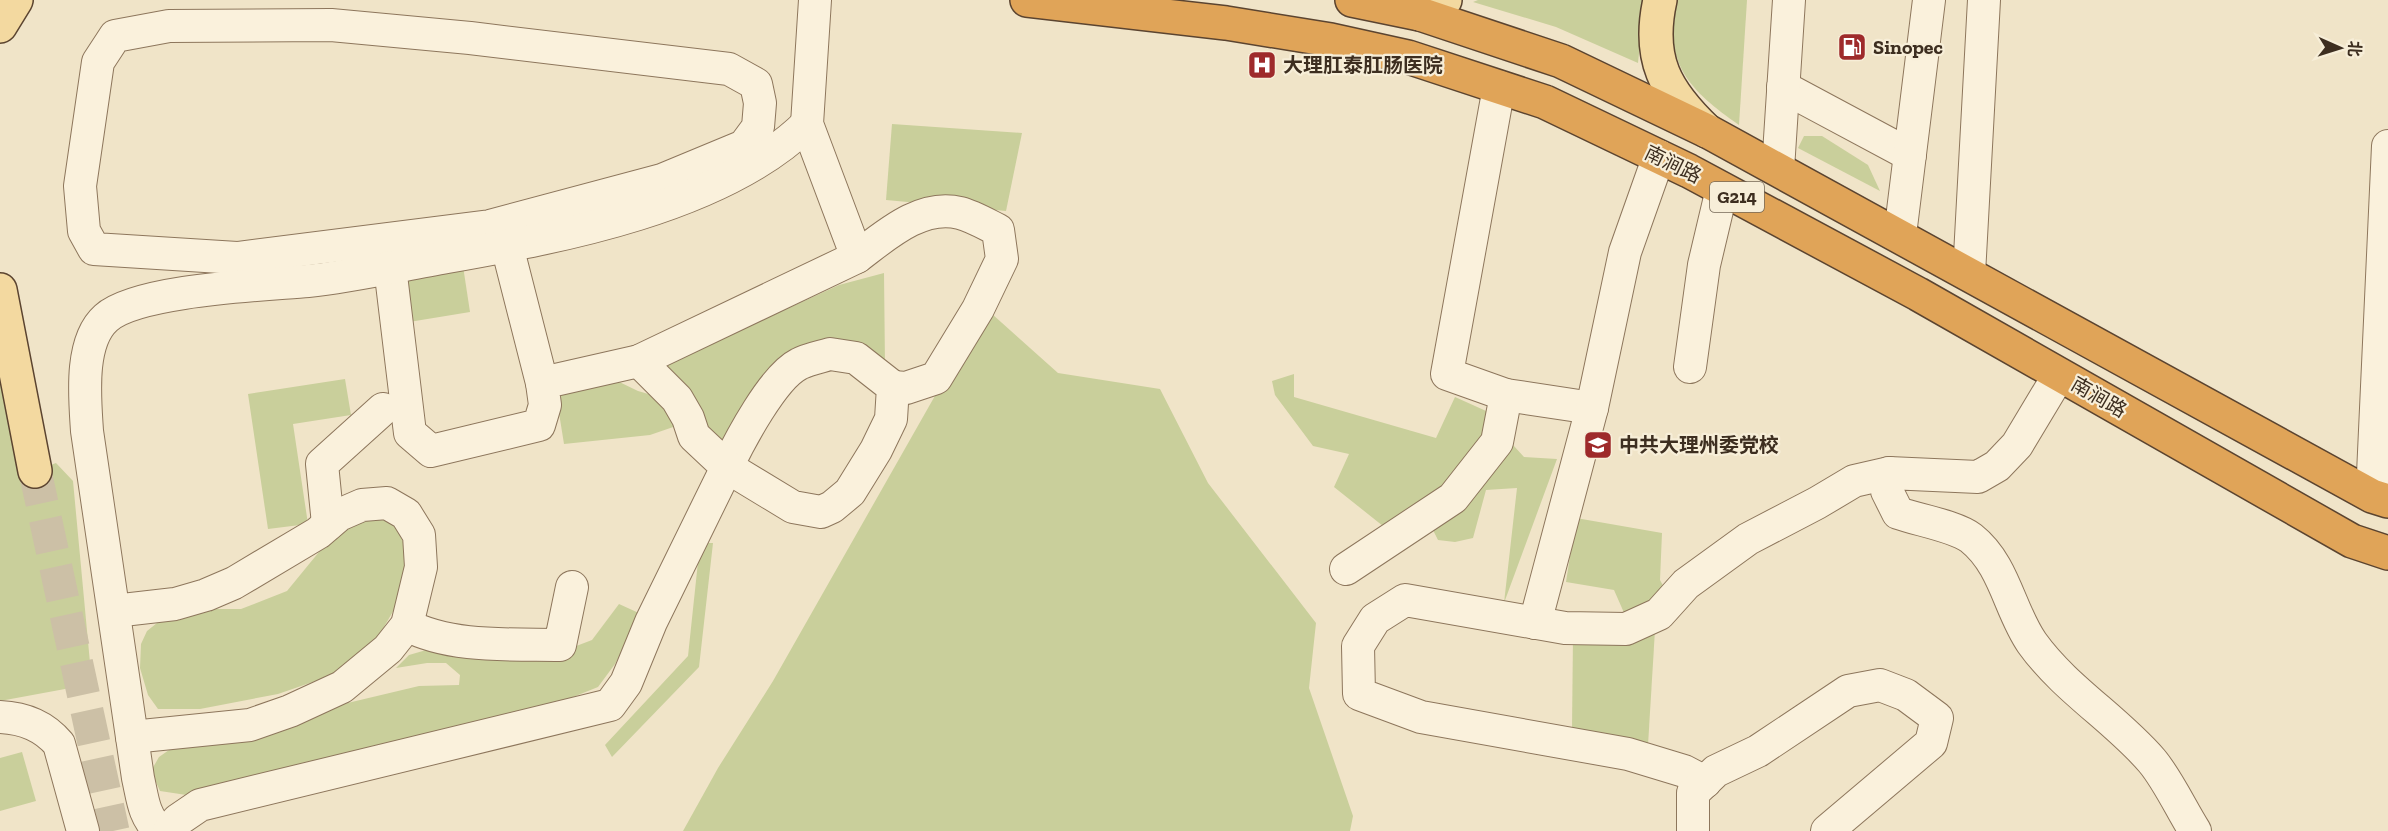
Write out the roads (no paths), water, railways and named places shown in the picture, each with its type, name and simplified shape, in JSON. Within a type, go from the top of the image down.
[{"type":"highway","name":"南涧路","points":[[1027,0],[1226,23],[1331,40],[1408,57],[1545,102],[1659,156],[1722,189],[1918,294],[2352,541],[2388,553]]},
{"type":"highway","name":"G214","points":[[1352,0],[1432,7],[1561,61],[1709,132],[2380,499]]},
{"type":"highway","points":[[2352,541],[2380,499]]},
{"type":"main road","points":[[0,26],[16,0]]},
{"type":"main road","points":[[1660,0],[1656,36],[1660,68],[1673,94],[1709,132]]},
{"type":"main road","points":[[0,290],[34,471]]},
{"type":"street","points":[[815,0],[807,124],[857,257]]},
{"type":"street","points":[[1778,169],[1790,0]]},
{"type":"street","points":[[1900,235],[1929,0]]},
{"type":"street","points":[[1969,274],[1984,0]]},
{"type":"street","points":[[362,14],[470,38],[729,69],[756,84],[760,103],[758,127],[744,146],[662,180],[490,225],[237,258],[94,249],[84,231],[80,186],[98,62],[115,36],[169,26],[331,25],[362,14]]},
{"type":"street","points":[[1499,87],[1447,374],[1506,395],[1592,408]]},
{"type":"street","points":[[1783,87],[1910,155]]},
{"type":"street","points":[[159,831],[149,820],[145,811],[87,431],[85,374],[93,339],[104,319],[121,308],[162,296],[329,278],[556,237],[664,206],[739,174],[790,142],[807,124]]},
{"type":"street","points":[[2380,499],[2388,146]]},
{"type":"street","points":[[1535,623],[1592,408],[1625,252],[1659,156]]},
{"type":"street","points":[[1690,367],[1704,265],[1722,189]]},
{"type":"street","points":[[169,831],[178,820],[200,805],[610,705],[626,683],[651,622],[742,437],[779,382],[798,364],[830,354],[856,358],[893,387],[906,388],[936,378],[978,309],[1002,259],[998,230],[959,213],[935,211],[901,225],[857,257],[639,361],[542,383]]},
{"type":"street","points":[[390,267],[410,433],[431,451],[539,425],[545,405],[542,383],[507,246]]},
{"type":"street","points":[[639,361],[676,399],[688,418],[694,436],[727,467],[793,507],[821,512],[832,507],[850,492],[876,450],[891,419],[893,387]]},
{"type":"street","points":[[1705,782],[1684,771],[1628,753],[1421,717],[1359,694],[1358,646],[1375,619],[1405,600],[1565,628],[1626,629],[1659,614],[1686,584],[1748,539],[1854,481],[1889,473],[1978,477],[1997,466],[2017,445],[2059,375]]},
{"type":"street","points":[[1346,569],[1453,498],[1497,442],[1506,395]]},
{"type":"street","points":[[328,524],[322,464],[384,408]]},
{"type":"street","points":[[1889,473],[1887,491],[1898,513],[1935,523],[1970,537],[1994,564],[2031,641],[2049,665],[2153,762],[2195,831]]},
{"type":"street","points":[[114,611],[175,604],[234,584],[318,533],[339,515],[362,506],[387,503],[406,514],[419,535],[422,567],[407,624],[388,649],[342,687],[290,711],[250,725],[132,737]]},
{"type":"street","points":[[407,624],[422,632],[473,642],[560,645],[572,587]]},
{"type":"street","points":[[1693,831],[1693,793],[1716,771],[1758,751],[1848,691],[1880,685],[1906,695],[1937,718],[1931,743],[1827,831]]},
{"type":"street","points":[[0,717],[34,724],[50,732],[59,744],[83,831]]},
{"type":"tunnel","points":[[35,471],[113,831]]},
{"type":"place","name":"Sinopec","points":[[1852,47]]},
{"type":"place","name":"大理肛泰肛肠医院","points":[[1262,65]]},
{"type":"place","name":"中共大理州委党校","points":[[1598,445]]}]
